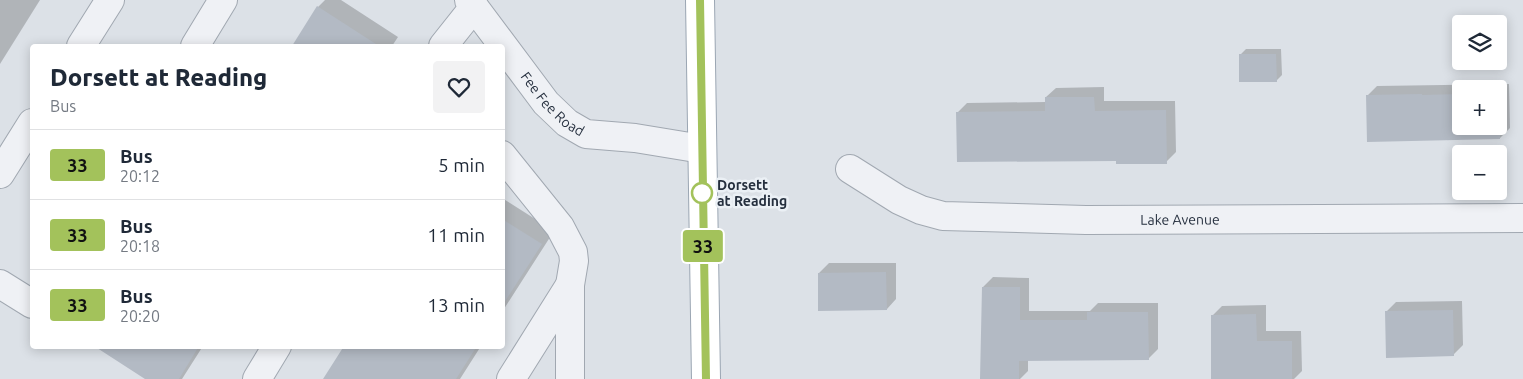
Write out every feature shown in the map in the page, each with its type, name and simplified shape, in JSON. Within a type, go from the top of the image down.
[{"type":"main road","points":[[700,0],[706,379]]},
{"type":"street","points":[[82,44],[110,0]]},
{"type":"street","points":[[196,44],[223,0]]},
{"type":"street","points":[[444,44],[471,4]]},
{"type":"street","name":"Fee Fee Road","points":[[471,4],[501,44]]},
{"type":"street","name":"Fee Fee Road","points":[[505,49],[546,103],[567,123],[586,134],[634,138],[702,149]]},
{"type":"street","points":[[0,174],[30,126]]},
{"type":"street","points":[[505,159],[546,207],[570,243],[574,261],[570,285],[570,379]]},
{"type":"street","name":"Lake Avenue","points":[[850,169],[899,200],[921,210],[943,216],[1086,220],[1523,218]]},
{"type":"street","points":[[0,284],[30,303]]},
{"type":"street","points":[[511,379],[570,285]]},
{"type":"street","points":[[257,379],[275,349]]},
{"type":"building","points":[[317,6],[376,44],[293,44]]},
{"type":"building","points":[[1239,54],[1276,54],[1277,82],[1239,82]]},
{"type":"building","points":[[1452,94],[1452,135],[1500,135],[1500,139],[1367,142],[1366,95]]},
{"type":"building","points":[[1045,97],[1094,97],[1095,111],[1166,110],[1167,164],[1116,164],[1116,161],[957,162],[956,112],[1045,111]]},
{"type":"building","points":[[505,221],[542,244],[505,301]]},
{"type":"building","points":[[886,272],[887,310],[818,311],[818,273]]},
{"type":"building","points":[[982,287],[1020,287],[1020,320],[1087,320],[1087,312],[1148,312],[1149,360],[1019,361],[1019,379],[980,379]]},
{"type":"building","points":[[1453,310],[1454,356],[1386,358],[1385,311]]},
{"type":"building","points":[[1256,314],[1257,341],[1292,341],[1292,379],[1211,379],[1211,315]]},
{"type":"building","points":[[99,349],[197,349],[179,379],[145,379]]},
{"type":"building","points":[[342,349],[475,349],[456,379],[323,379]]},
{"type":"bus line","name":"33","points":[[700,0],[706,379]]},
{"type":"place","name":"Dorsett at Reading","points":[[702,193]]}]
